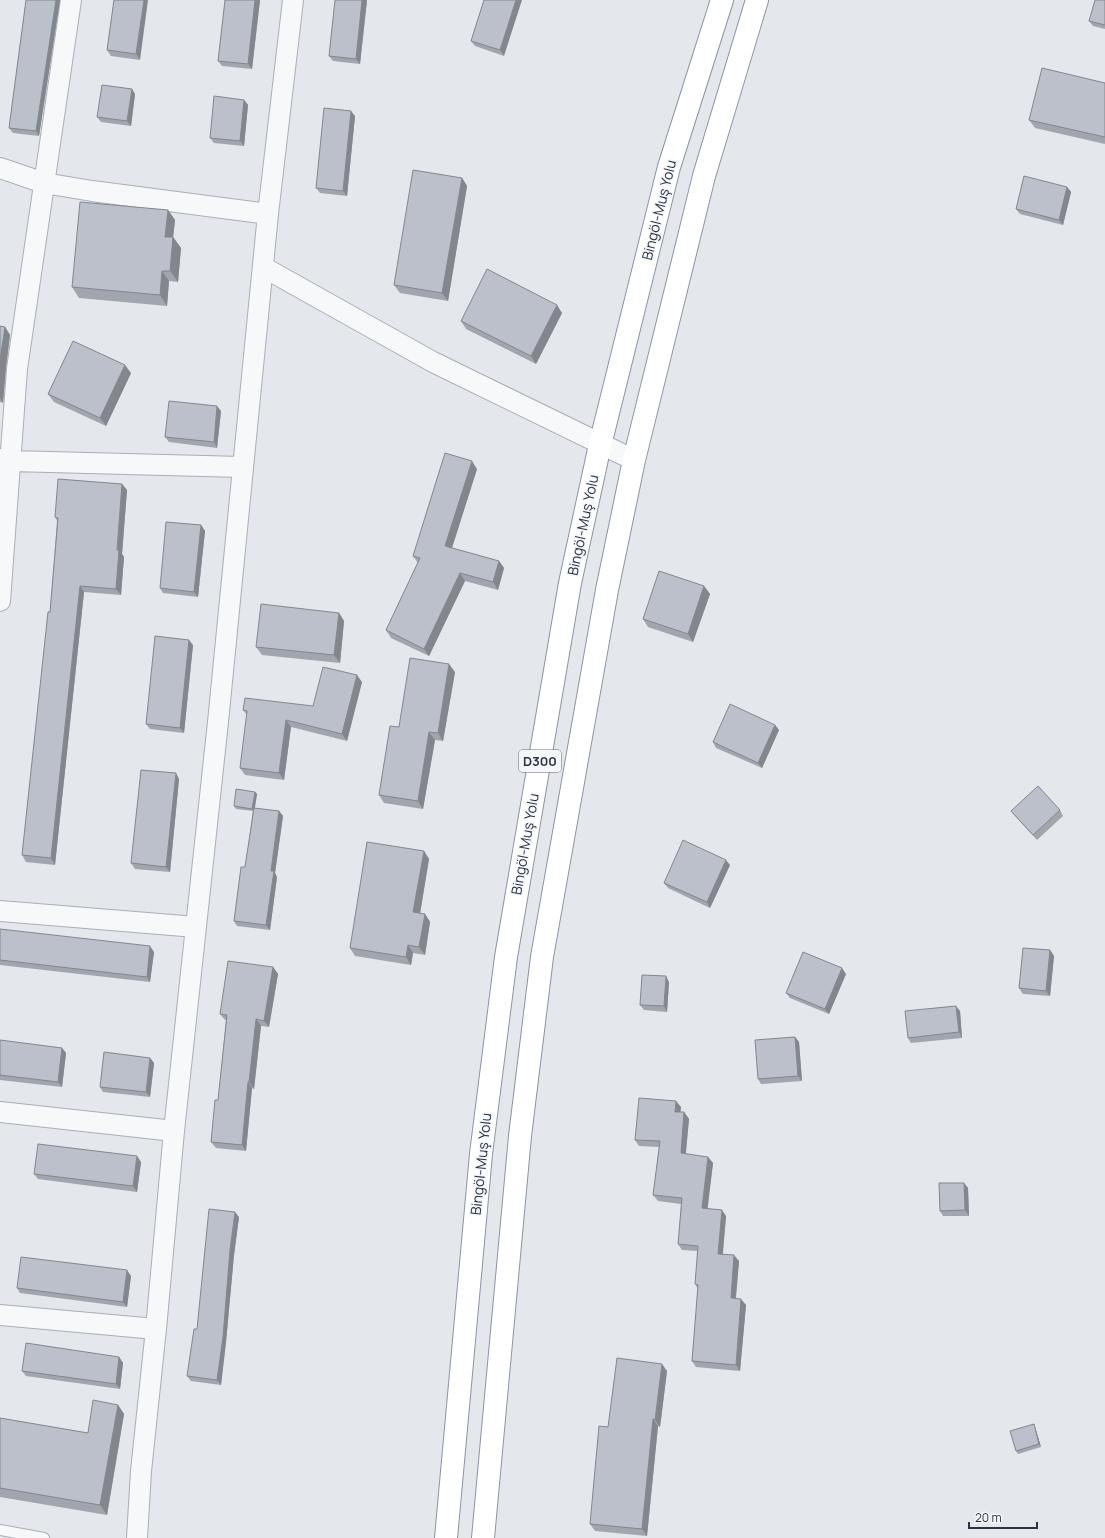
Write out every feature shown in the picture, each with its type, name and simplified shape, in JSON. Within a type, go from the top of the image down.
[{"type":"highway","name":"Bingöl-Muş Yolu","points":[[446,1538],[481,1154],[506,957],[570,583],[600,445],[669,167],[722,0]]},
{"type":"highway","name":"D300","points":[[483,1538],[520,1136],[542,957],[608,590],[634,460],[704,176],[757,0]]},
{"type":"street","points":[[0,602],[5,460],[71,0]]},
{"type":"street","points":[[137,1538],[141,1471],[156,1329],[174,1131],[218,722],[268,214],[293,0]]},
{"type":"street","points":[[0,168],[44,183],[92,191],[268,214]]},
{"type":"street","points":[[263,267],[433,362],[600,445],[634,460]]},
{"type":"street","points":[[5,460],[242,467]]},
{"type":"street","points":[[0,910],[196,928]]},
{"type":"street","points":[[0,1112],[174,1131]]},
{"type":"street","points":[[0,1315],[156,1329]]},
{"type":"lane","points":[[0,1530],[44,1538]]},
{"type":"building","points":[[26,0],[56,0],[36,131],[9,128]]},
{"type":"building","points":[[114,0],[144,0],[136,54],[107,50]]},
{"type":"building","points":[[225,0],[255,0],[248,64],[218,61]]},
{"type":"building","points":[[335,0],[362,0],[356,59],[329,56]]},
{"type":"building","points":[[484,0],[516,0],[500,50],[471,41]]},
{"type":"building","points":[[1095,0],[1105,0],[1105,25],[1089,21]]},
{"type":"building","points":[[1042,68],[1105,83],[1105,137],[1029,120]]},
{"type":"building","points":[[102,85],[132,89],[127,121],[97,117]]},
{"type":"building","points":[[214,96],[244,100],[240,141],[210,138]]},
{"type":"building","points":[[324,108],[351,111],[343,191],[316,188]]},
{"type":"building","points":[[413,170],[462,178],[442,293],[394,285]]},
{"type":"building","points":[[1024,176],[1067,187],[1059,220],[1016,209]]},
{"type":"building","points":[[80,202],[168,210],[165,237],[173,237],[170,271],[162,271],[160,295],[72,287]]},
{"type":"building","points":[[487,269],[557,305],[531,356],[461,321]]},
{"type":"building","points":[[0,326],[5,327],[0,360]]},
{"type":"building","points":[[73,341],[125,365],[100,418],[48,394]]},
{"type":"building","points":[[169,401],[217,406],[214,442],[165,437]]},
{"type":"building","points":[[445,453],[472,461],[445,546],[499,561],[493,582],[460,573],[424,649],[386,630],[420,558],[413,556]]},
{"type":"building","points":[[58,479],[122,484],[117,550],[119,550],[116,589],[80,586],[51,858],[22,855],[48,612],[50,612],[58,518],[55,517]]},
{"type":"building","points":[[166,522],[201,525],[194,592],[160,588]]},
{"type":"building","points":[[659,571],[704,586],[688,634],[643,619]]},
{"type":"building","points":[[261,604],[339,613],[334,655],[256,647]]},
{"type":"building","points":[[155,636],[189,640],[180,728],[146,724]]},
{"type":"building","points":[[410,658],[449,664],[438,733],[429,732],[418,801],[379,795],[390,726],[399,727]]},
{"type":"building","points":[[323,667],[357,675],[342,734],[286,720],[279,773],[240,768],[247,711],[243,710],[245,698],[313,706]]},
{"type":"building","points":[[730,704],[775,725],[758,763],[713,742]]},
{"type":"building","points":[[141,770],[176,773],[166,867],[131,863]]},
{"type":"building","points":[[1038,786],[1060,810],[1033,835],[1011,811]]},
{"type":"building","points":[[236,789],[255,792],[252,809],[234,806]]},
{"type":"building","points":[[254,808],[279,811],[271,871],[274,871],[266,925],[234,921],[241,867],[245,867]]},
{"type":"building","points":[[683,840],[726,860],[707,902],[664,883]]},
{"type":"building","points":[[367,842],[424,851],[413,912],[425,914],[419,947],[408,945],[406,957],[350,948]]},
{"type":"building","points":[[0,929],[150,946],[147,977],[0,960]]},
{"type":"building","points":[[1023,948],[1050,950],[1046,991],[1019,988]]},
{"type":"building","points":[[803,952],[842,968],[825,1009],[786,993]]},
{"type":"building","points":[[228,961],[273,967],[264,1021],[256,1019],[242,1145],[211,1142],[215,1100],[218,1100],[227,1015],[220,1014]]},
{"type":"building","points":[[642,975],[666,976],[664,1006],[640,1005]]},
{"type":"building","points":[[956,1006],[959,1032],[908,1038],[905,1011]]},
{"type":"building","points":[[795,1037],[798,1076],[758,1079],[755,1040]]},
{"type":"building","points":[[0,1040],[62,1048],[58,1082],[0,1075]]},
{"type":"building","points":[[104,1052],[150,1058],[146,1092],[100,1087]]},
{"type":"building","points":[[639,1098],[676,1101],[675,1112],[684,1112],[681,1153],[708,1157],[702,1208],[722,1210],[718,1254],[734,1255],[731,1298],[741,1299],[736,1365],[692,1361],[698,1285],[695,1284],[698,1246],[678,1244],[682,1198],[653,1195],[660,1141],[635,1140]]},
{"type":"building","points":[[38,1144],[137,1156],[133,1186],[34,1174]]},
{"type":"building","points":[[939,1183],[964,1183],[965,1210],[940,1211]]},
{"type":"building","points":[[209,1209],[235,1212],[230,1250],[223,1337],[217,1380],[187,1376],[194,1329],[197,1329]]},
{"type":"building","points":[[21,1257],[127,1270],[123,1302],[17,1288]]},
{"type":"building","points":[[26,1343],[119,1357],[116,1384],[22,1371]]},
{"type":"building","points":[[617,1358],[662,1364],[655,1420],[653,1419],[642,1529],[590,1524],[599,1426],[608,1427]]},
{"type":"building","points":[[93,1400],[118,1405],[100,1505],[0,1488],[0,1418],[88,1433]]},
{"type":"building","points":[[1034,1424],[1039,1444],[1016,1451],[1010,1431]]}]
